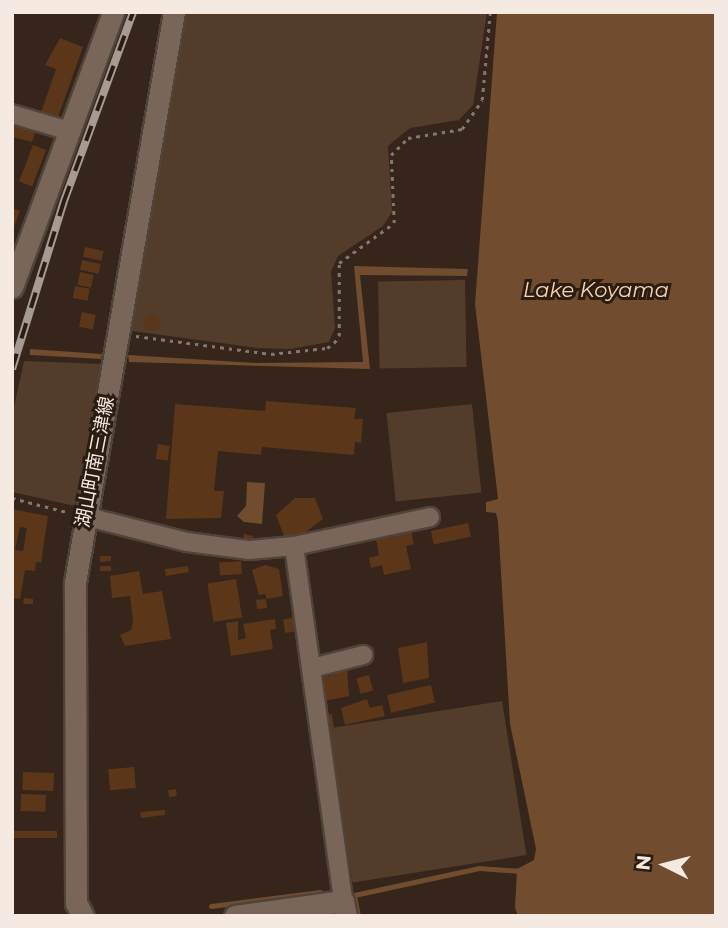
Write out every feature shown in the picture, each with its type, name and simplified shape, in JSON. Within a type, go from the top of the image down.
[{"type":"street","points":[[12,287],[113,12]]},
{"type":"street","name":"湖山町南三津線","points":[[83,916],[76,903],[75,582],[84,516],[174,12]]},
{"type":"street","points":[[12,114],[69,131]]},
{"type":"street","points":[[84,516],[187,542],[249,550],[294,545],[429,517]]},
{"type":"street","points":[[235,916],[345,909],[294,545]]},
{"type":"street","points":[[312,668],[363,655]]},
{"type":"path","points":[[118,334],[271,354],[327,348],[334,343],[339,336],[339,263],[394,223],[391,155],[408,138],[462,129],[482,100],[490,12]]},
{"type":"path","points":[[12,498],[84,516]]},
{"type":"shaded area","points":[[184,12],[487,12],[473,105],[459,120],[410,128],[388,146],[392,212],[383,226],[338,256],[331,272],[335,328],[329,342],[290,349],[257,348],[132,331],[129,327]]},
{"type":"shaded area","points":[[465,280],[467,367],[380,369],[378,282]]},
{"type":"shaded area","points":[[24,361],[103,364],[75,506],[12,492],[12,416]]},
{"type":"shaded area","points":[[472,404],[481,493],[396,502],[386,413]]},
{"type":"shaded area","points":[[502,701],[526,855],[353,883],[328,729]]},
{"type":"water","name":"Lake Koyama","points":[[497,12],[716,12],[716,916],[518,916],[515,908],[517,869],[534,860],[536,849],[510,724],[498,522],[496,513],[486,512],[486,502],[498,499],[475,304]]},
{"type":"water","points":[[354,266],[468,269],[467,276],[360,275],[370,369],[129,362],[128,355],[255,363],[363,362]]},
{"type":"water","points":[[30,349],[102,354],[101,359],[30,355]]},
{"type":"water","points":[[247,482],[265,483],[262,524],[244,522],[237,516],[246,506]]},
{"type":"building","points":[[60,38],[83,47],[57,120],[40,115],[56,69],[45,65]]},
{"type":"building","points":[[12,120],[36,130],[32,142],[12,137]]},
{"type":"building","points":[[33,145],[46,150],[32,186],[19,181]]},
{"type":"building","points":[[12,208],[20,211],[12,232]]},
{"type":"building","points":[[85,247],[104,251],[102,261],[83,257]]},
{"type":"building","points":[[82,260],[101,264],[99,274],[80,270]]},
{"type":"building","points":[[80,272],[94,275],[91,288],[77,285]]},
{"type":"building","points":[[75,286],[90,289],[87,301],[73,298]]},
{"type":"building","points":[[82,312],[96,315],[93,330],[79,327]]},
{"type":"building","points":[[149,315],[155,315],[160,323],[158,329],[149,331],[144,326],[144,320]]},
{"type":"building","points":[[266,401],[356,408],[354,419],[363,419],[361,443],[355,442],[354,455],[262,447],[261,455],[218,451],[214,491],[224,491],[221,518],[166,519],[175,404],[265,411]]},
{"type":"building","points":[[158,444],[170,446],[168,461],[156,459]]},
{"type":"building","points":[[295,498],[315,498],[323,519],[303,534],[284,536],[276,515]]},
{"type":"building","points":[[12,509],[48,516],[41,563],[36,562],[35,571],[25,570],[20,599],[12,598]],"holes":[[[20,527],[27,528],[23,551],[15,550]]]},
{"type":"building","points":[[468,523],[471,537],[434,545],[431,531]]},
{"type":"building","points":[[411,531],[414,544],[406,546],[411,569],[384,575],[382,565],[371,568],[369,558],[379,555],[376,539]]},
{"type":"building","points":[[244,534],[253,536],[252,544],[232,543],[233,538],[243,539]]},
{"type":"building","points":[[100,556],[111,556],[111,561],[100,562]]},
{"type":"building","points":[[241,561],[242,574],[220,576],[219,563]]},
{"type":"building","points":[[265,565],[279,569],[283,596],[267,599],[265,594],[259,595],[252,570]]},
{"type":"building","points":[[100,566],[111,566],[111,571],[100,571]]},
{"type":"building","points":[[188,566],[189,572],[166,576],[165,569]]},
{"type":"building","points":[[139,571],[143,594],[162,591],[171,639],[125,646],[120,635],[131,630],[133,622],[130,596],[112,598],[110,576]]},
{"type":"building","points":[[236,579],[242,618],[213,622],[207,584]]},
{"type":"building","points":[[24,598],[33,599],[33,604],[23,604]]},
{"type":"building","points":[[266,599],[267,608],[257,609],[256,600]]},
{"type":"building","points":[[299,617],[301,631],[285,633],[283,619]]},
{"type":"building","points":[[275,619],[276,629],[270,630],[273,649],[231,656],[226,623],[238,621],[238,640],[246,638],[243,624]]},
{"type":"building","points":[[427,642],[429,678],[403,683],[398,648]]},
{"type":"building","points":[[347,667],[349,696],[325,701],[322,677],[330,676],[330,669]]},
{"type":"building","points":[[369,675],[373,690],[361,694],[356,678]]},
{"type":"building","points":[[431,685],[435,703],[391,713],[387,695]]},
{"type":"building","points":[[367,699],[370,708],[382,705],[385,716],[345,725],[341,708]]},
{"type":"building","points":[[332,714],[334,729],[325,730],[323,715]]},
{"type":"building","points":[[134,767],[136,788],[110,790],[108,769]]},
{"type":"building","points":[[23,772],[54,773],[53,791],[22,790]]},
{"type":"building","points":[[176,789],[177,796],[169,797],[168,790]]},
{"type":"building","points":[[21,794],[46,795],[45,812],[20,811]]},
{"type":"building","points":[[165,810],[165,815],[141,818],[140,812]]},
{"type":"building","points":[[12,831],[57,831],[57,838],[12,838]]},
{"type":"waterway","points":[[358,916],[354,895],[479,868],[522,871]]},
{"type":"waterway","points":[[211,906],[320,892]]},
{"type":"railway","points":[[12,369],[64,201],[133,12]]}]
